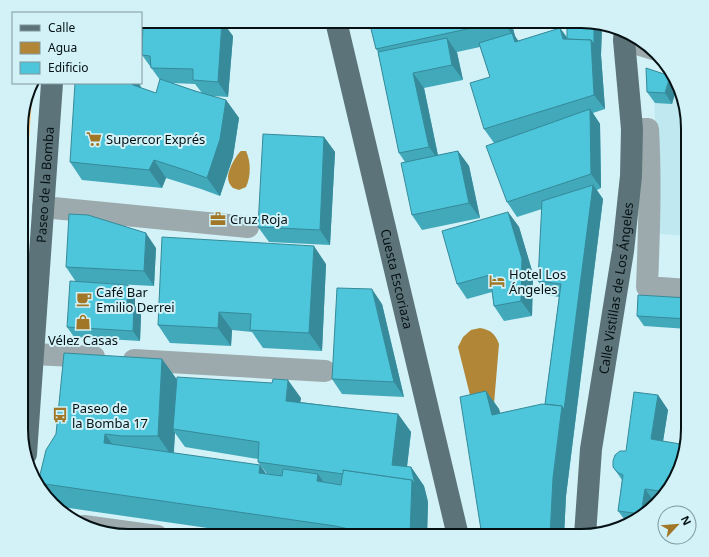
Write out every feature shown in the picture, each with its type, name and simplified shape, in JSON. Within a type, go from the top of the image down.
[{"type":"main road","name":"Cuesta Escoriaza","points":[[338,28],[456,529]]},
{"type":"main road","name":"Calle Vistillas de Los Ángeles","points":[[585,529],[591,449],[623,251],[631,176],[632,129],[624,38]]},
{"type":"main road","name":"Paseo de la Bomba","points":[[28,425],[52,84]]},
{"type":"street","points":[[632,129],[648,129],[650,228],[647,287],[681,289]]},
{"type":"street","points":[[44,207],[248,227]]},
{"type":"street","points":[[33,354],[325,371]]},
{"type":"shaded area","points":[[654,78],[671,84],[679,109],[681,128],[681,236],[660,234]]},
{"type":"shaded area","points":[[32,99],[28,157],[28,128]]},
{"type":"water","points":[[241,151],[246,151],[248,155],[250,174],[246,187],[239,190],[232,187],[228,177],[233,163]]},
{"type":"water","points":[[480,328],[492,333],[499,344],[494,404],[473,407],[458,347],[463,337],[471,330]]},
{"type":"building","points":[[143,28],[222,28],[218,82],[193,80],[193,69],[151,68],[150,56],[142,55]]},
{"type":"building","points":[[371,28],[471,28],[376,49]]},
{"type":"building","points":[[560,28],[563,39],[591,40],[594,95],[484,129],[470,83],[490,77],[479,43],[512,33],[515,42]]},
{"type":"building","points":[[567,28],[594,29],[594,44],[591,40],[567,39]]},
{"type":"building","points":[[447,38],[452,65],[413,73],[429,147],[399,153],[378,52]]},
{"type":"building","points":[[646,68],[665,74],[669,80],[665,93],[647,92]]},
{"type":"building","points":[[160,79],[226,100],[220,139],[207,178],[154,160],[149,170],[70,162],[75,84],[132,84],[156,93]]},
{"type":"building","points":[[590,109],[591,174],[507,202],[486,146]]},
{"type":"building","points":[[263,134],[324,137],[320,230],[258,227]]},
{"type":"building","points":[[458,151],[469,203],[412,215],[401,163]]},
{"type":"building","points":[[593,185],[564,410],[562,406],[545,404],[561,284],[538,281],[542,201]]},
{"type":"building","name":"Hotel Los Ángeles","points":[[508,212],[522,259],[521,301],[494,306],[490,275],[457,284],[442,231]]},
{"type":"building","points":[[69,214],[88,215],[146,233],[144,271],[66,267]]},
{"type":"building","points":[[162,237],[314,246],[309,333],[250,330],[251,314],[219,312],[218,328],[158,325]]},
{"type":"building","points":[[70,281],[128,285],[127,304],[134,304],[133,331],[67,327]]},
{"type":"building","points":[[337,288],[372,289],[394,382],[332,379]]},
{"type":"building","points":[[638,295],[681,298],[681,319],[637,316]]},
{"type":"building","points":[[64,353],[162,359],[158,436],[122,436],[105,434],[104,443],[260,465],[259,473],[282,476],[283,469],[318,474],[317,481],[341,485],[343,470],[412,480],[410,529],[349,529],[45,484],[40,476],[46,450],[56,434]]},
{"type":"building","points":[[177,377],[272,383],[273,379],[288,380],[286,401],[398,414],[392,465],[411,467],[415,484],[412,480],[343,470],[343,474],[258,462],[259,442],[173,429]]},
{"type":"building","points":[[486,391],[492,415],[542,404],[562,406],[553,478],[550,529],[481,529],[460,397]]},
{"type":"building","points":[[634,392],[658,395],[651,439],[680,444],[679,448],[676,461],[668,479],[659,491],[645,489],[642,508],[635,513],[618,511],[623,475],[617,472],[613,467],[613,461],[615,455],[620,451],[626,451]]},
{"type":"place","name":"Supercor Exprés","points":[[94,139]]},
{"type":"place","name":"Cruz Roja","points":[[218,219]]},
{"type":"place","name":"Hotel Los Ángeles","points":[[497,281]]},
{"type":"place","name":"Café Bar Emilio Derrei","points":[[84,299]]},
{"type":"place","name":"Vélez Casas","points":[[83,322]]},
{"type":"place","name":"Paseo de la Bomba 17","points":[[60,415]]}]
